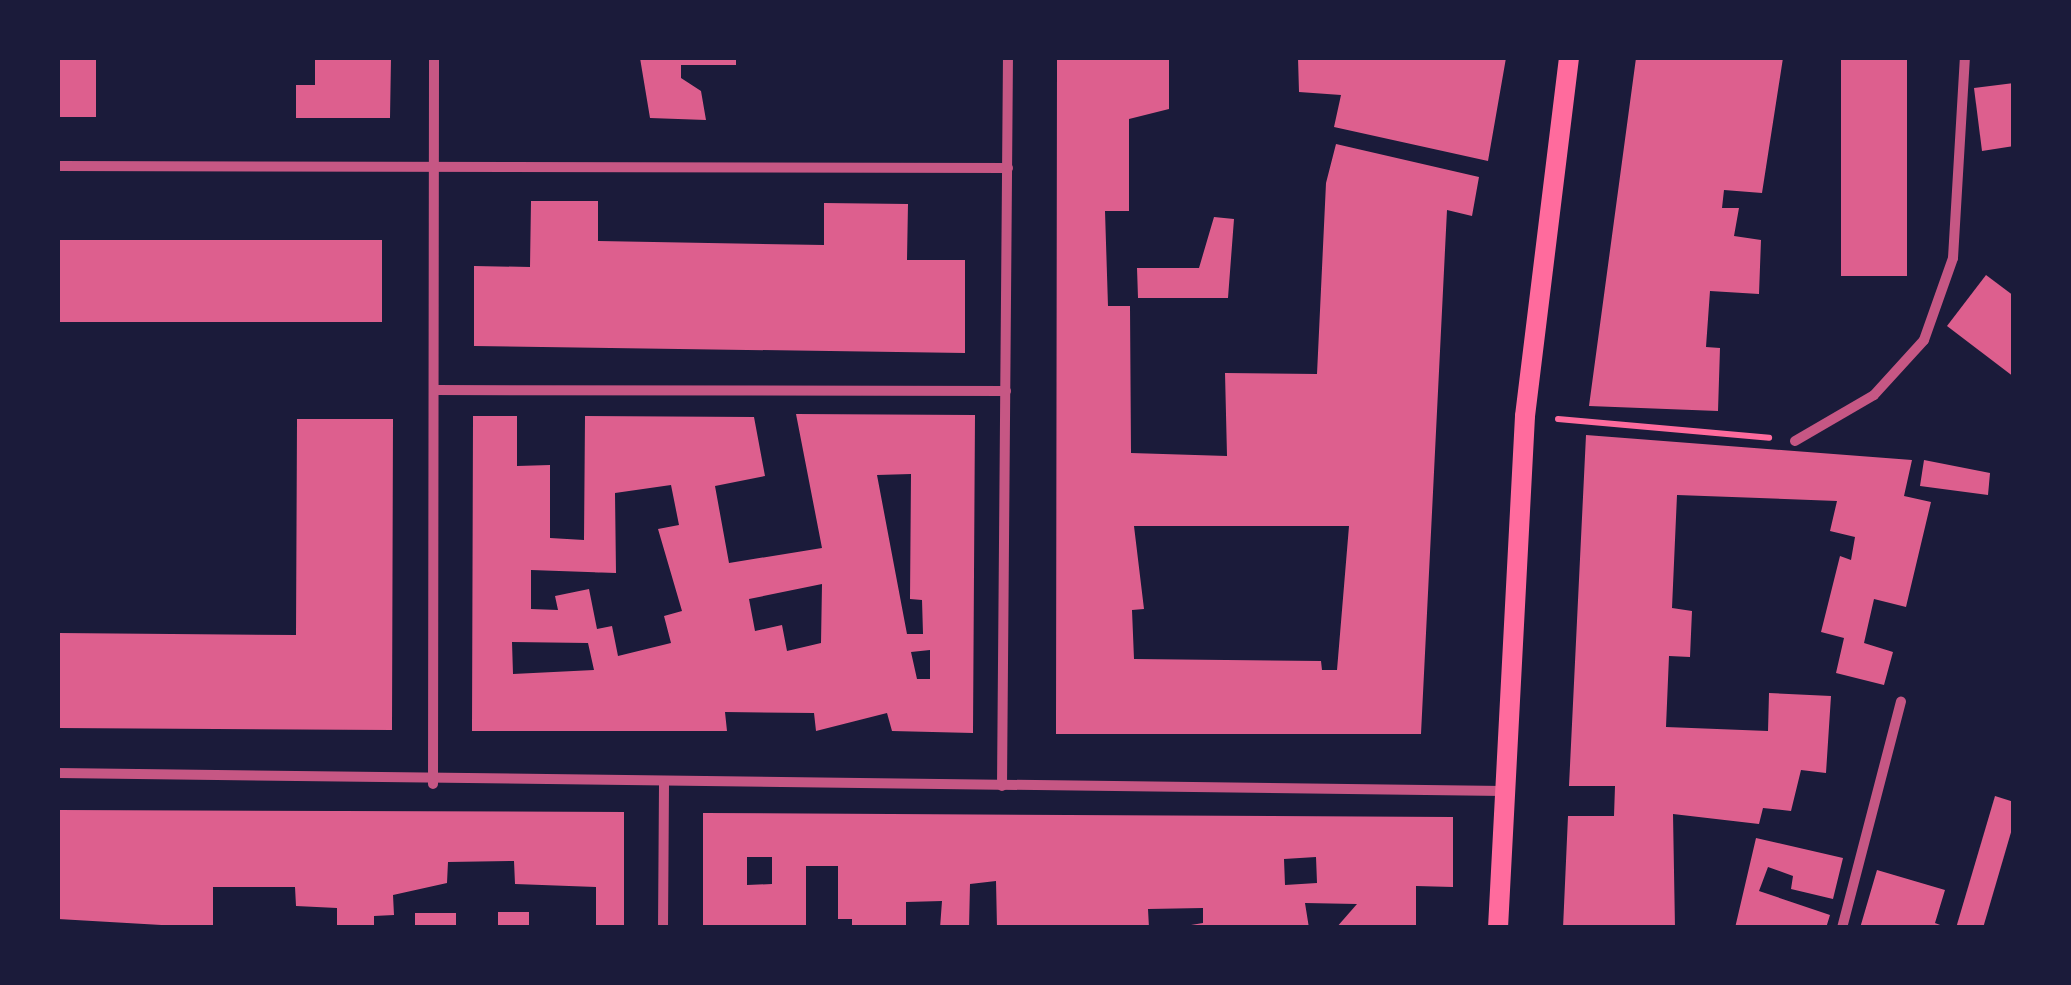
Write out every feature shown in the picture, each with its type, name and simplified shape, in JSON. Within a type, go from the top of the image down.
[{"type":"main road","points":[[1498,928],[1526,416],[1569,58]]},
{"type":"street","points":[[433,784],[434,58]]},
{"type":"street","points":[[1002,786],[1008,58]]},
{"type":"street","points":[[1795,441],[1874,396],[1924,340],[1953,258],[1966,58]]},
{"type":"street","points":[[58,166],[1008,168]]},
{"type":"street","points":[[434,390],[1006,392]]},
{"type":"street","points":[[1842,928],[1901,702]]},
{"type":"street","points":[[58,773],[433,784],[1504,791]]},
{"type":"street","points":[[663,928],[664,785]]},
{"type":"path","points":[[1526,416],[1795,441]]},
{"type":"building","points":[[58,58],[96,58],[96,117],[58,117]]},
{"type":"building","points":[[315,58],[391,58],[390,118],[296,118],[296,85],[315,85]]},
{"type":"building","points":[[640,58],[736,58],[736,65],[681,65],[681,78],[701,91],[706,120],[650,118]]},
{"type":"building","points":[[1057,58],[1169,58],[1169,109],[1129,119],[1129,211],[1105,211],[1108,306],[1130,306],[1131,453],[1227,456],[1225,373],[1317,374],[1326,183],[1336,144],[1479,177],[1472,216],[1447,210],[1421,734],[1056,734]],"holes":[[[1134,526],[1349,526],[1337,670],[1322,670],[1321,661],[1134,659],[1132,610],[1144,609]]]},
{"type":"building","points":[[1298,58],[1506,58],[1488,161],[1334,127],[1341,95],[1299,92]]},
{"type":"building","points":[[1636,58],[1783,58],[1762,193],[1724,190],[1722,208],[1739,208],[1734,236],[1761,240],[1759,294],[1710,291],[1706,347],[1720,348],[1718,411],[1589,406]]},
{"type":"building","points":[[1841,58],[1907,58],[1907,276],[1841,276]]},
{"type":"building","points":[[2014,83],[2014,146],[1982,151],[1974,88]]},
{"type":"building","points":[[531,201],[598,201],[598,241],[824,245],[824,203],[908,204],[907,260],[965,260],[965,353],[474,346],[474,266],[530,267]]},
{"type":"building","points":[[1214,217],[1234,219],[1228,298],[1138,298],[1137,268],[1199,268]]},
{"type":"building","points":[[58,240],[382,240],[382,322],[58,322]]},
{"type":"building","points":[[1986,275],[2014,296],[2014,377],[1947,326]]},
{"type":"building","points":[[796,414],[975,415],[973,733],[892,731],[887,713],[816,731],[814,713],[725,712],[727,731],[472,731],[473,416],[517,416],[517,466],[550,465],[550,538],[584,540],[585,416],[754,417],[765,476],[715,486],[729,563],[822,548]],"holes":[[[911,474],[910,599],[922,600],[923,634],[907,634],[877,475]],[[671,485],[679,525],[658,529],[682,611],[664,616],[671,643],[618,656],[612,626],[597,629],[589,589],[555,596],[558,610],[531,609],[531,570],[616,573],[615,493]],[[822,584],[821,643],[787,651],[782,625],[755,631],[749,599]],[[512,642],[588,643],[594,670],[513,674]],[[930,650],[930,679],[917,679],[911,652]]]},
{"type":"building","points":[[297,419],[393,419],[392,730],[58,728],[58,633],[296,635]]},
{"type":"building","points":[[1586,435],[1912,460],[1904,496],[1931,502],[1906,607],[1874,599],[1864,643],[1893,652],[1884,685],[1836,673],[1844,638],[1821,632],[1840,556],[1851,560],[1855,537],[1830,531],[1837,501],[1677,495],[1672,608],[1692,611],[1690,657],[1669,656],[1666,727],[1768,731],[1769,693],[1831,696],[1826,773],[1801,770],[1791,811],[1763,808],[1759,824],[1673,814],[1675,928],[1563,928],[1568,816],[1614,816],[1615,786],[1569,786]]},
{"type":"building","points":[[1924,460],[1990,473],[1988,495],[1920,486]]},
{"type":"building","points":[[1995,796],[2014,802],[2014,822],[1983,928],[1956,928]]},
{"type":"building","points":[[58,810],[624,812],[624,928],[596,928],[596,887],[515,884],[514,861],[448,862],[447,883],[393,895],[394,915],[374,916],[374,928],[337,928],[337,908],[296,906],[295,887],[213,887],[213,928],[58,919]]},
{"type":"building","points":[[703,813],[1453,817],[1453,887],[1416,886],[1416,928],[1336,928],[1357,904],[1305,903],[1309,928],[1173,928],[1203,923],[1203,908],[1148,909],[1149,928],[997,928],[996,881],[970,884],[969,928],[940,928],[942,901],[906,902],[906,928],[852,928],[852,919],[838,919],[838,866],[806,866],[806,928],[703,928]],"holes":[[[747,857],[772,857],[772,884],[747,885]],[[1316,857],[1317,883],[1285,885],[1284,859]]]},
{"type":"building","points":[[1756,838],[1843,858],[1833,899],[1791,889],[1793,876],[1768,867],[1759,891],[1830,915],[1826,928],[1735,928]]},
{"type":"building","points":[[1877,870],[1945,890],[1935,923],[1948,928],[1860,928]]},
{"type":"building","points":[[498,912],[529,912],[529,928],[498,928]]},
{"type":"building","points":[[415,913],[456,913],[456,928],[415,928]]}]
